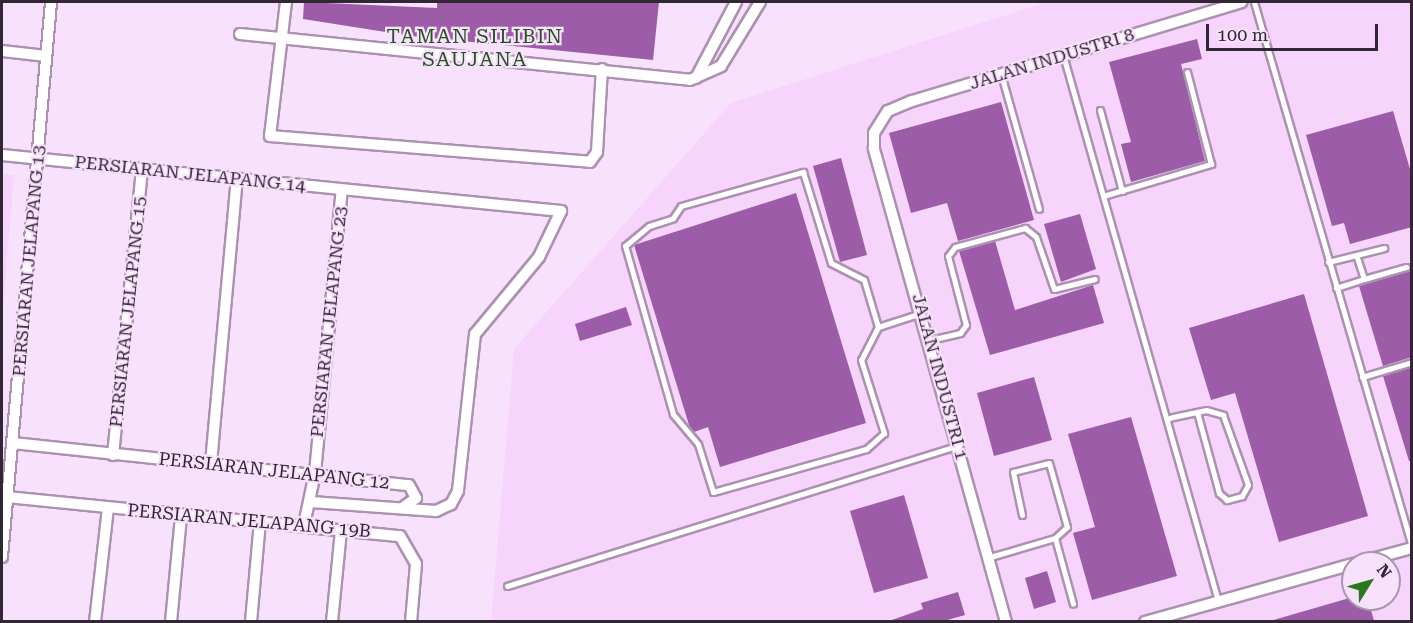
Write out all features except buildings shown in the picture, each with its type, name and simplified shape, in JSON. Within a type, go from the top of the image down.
[{"type":"street","name":"PERSIARAN JELAPANG 13","points":[[2,557],[6,466],[13,443],[51,2]]},
{"type":"street","points":[[286,2],[270,136],[581,164],[597,152],[602,69]]},
{"type":"street","points":[[696,78],[736,2]]},
{"type":"street","points":[[240,34],[696,78],[721,66],[760,2]]},
{"type":"street","name":"JALAN INDUSTRI 8","points":[[874,133],[900,106],[1241,2]]},
{"type":"street","points":[[2,51],[46,56]]},
{"type":"street","name":"JALAN INDUSTRI 1","points":[[874,133],[874,148],[923,313],[1006,621]]},
{"type":"street","name":"PERSIARAN JELAPANG 14","points":[[2,155],[561,211],[538,257],[475,334],[458,490],[451,504],[436,512],[398,510]]},
{"type":"street","name":"PERSIARAN JELAPANG 15","points":[[113,454],[142,169]]},
{"type":"street","points":[[211,463],[237,179]]},
{"type":"street","name":"PERSIARAN JELAPANG 23","points":[[304,525],[315,473],[342,190]]},
{"type":"street","name":"PERSIARAN JELAPANG 12","points":[[13,443],[315,473],[409,485],[416,493],[414,503],[398,510],[310,502]]},
{"type":"street","name":"PERSIARAN JELAPANG 19B","points":[[5,491],[108,508],[390,534],[407,542],[416,564],[411,621]]},
{"type":"street","points":[[95,621],[108,508]]},
{"type":"street","points":[[171,621],[181,516]]},
{"type":"street","points":[[251,621],[260,522]]},
{"type":"street","points":[[332,621],[341,530]]},
{"type":"street","points":[[1145,621],[1341,567]]},
{"type":"lane","points":[[1254,2],[1412,548]]},
{"type":"lane","points":[[1063,55],[1218,601]]},
{"type":"lane","points":[[1103,196],[1211,164],[1187,72]]},
{"type":"lane","points":[[1001,74],[1039,209]]},
{"type":"lane","points":[[1100,110],[1122,191]]},
{"type":"lane","points":[[878,327],[864,280],[831,263],[803,172],[681,206],[673,218],[649,226],[625,246],[673,414],[698,444],[713,492],[866,449],[884,433],[861,360],[878,327],[923,313]]},
{"type":"lane","points":[[930,340],[960,333],[966,325],[948,256],[955,247],[1025,228],[1036,237],[1054,290],[1095,279]]},
{"type":"lane","points":[[1328,261],[1384,248]]},
{"type":"lane","points":[[1356,255],[1364,279]]},
{"type":"lane","points":[[1336,288],[1406,267]]},
{"type":"lane","points":[[1362,377],[1412,362]]},
{"type":"lane","points":[[1167,419],[1197,412],[1215,410],[1230,424],[1248,485],[1242,496],[1227,500],[1219,493],[1197,412]]},
{"type":"lane","points":[[507,586],[958,446]]},
{"type":"lane","points":[[990,557],[1054,538],[1067,520],[1050,464],[1014,472],[1022,515]]},
{"type":"lane","points":[[1054,538],[1073,604]]},
{"type":"shaded area","points":[[1047,2],[1411,2],[1411,621],[491,622],[514,349],[731,103]]},
{"type":"shaded area","points":[[2,174],[14,175],[2,323]]},
{"type":"district","name":"TAMAN SILIBIN SAUJANA","points":[[475,48]]}]
